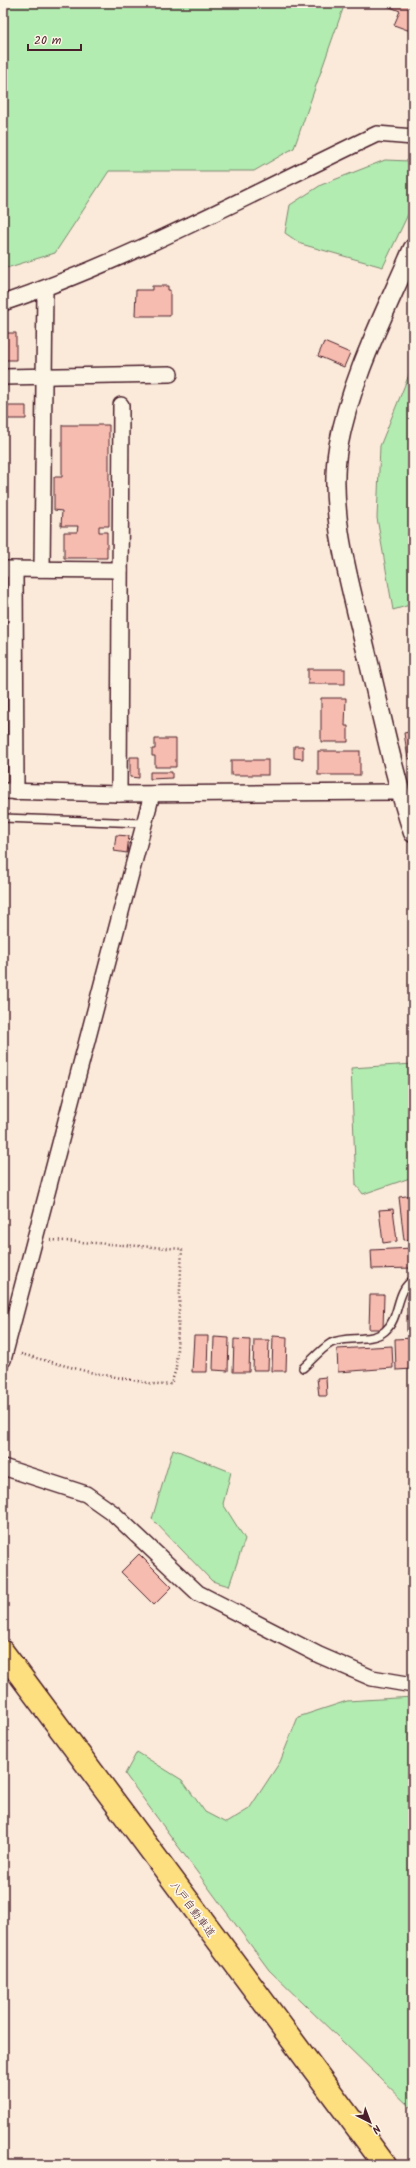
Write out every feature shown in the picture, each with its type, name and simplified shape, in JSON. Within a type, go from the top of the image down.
[{"type":"highway","name":"八戸自動車道","points":[[3,1652],[385,2165]]},
{"type":"street","points":[[3,303],[45,289],[110,263],[377,134],[413,137]]},
{"type":"street","points":[[413,248],[364,364],[347,412],[338,449],[335,492],[339,528],[356,609],[399,792],[413,833]]},
{"type":"street","points":[[42,569],[45,289]]},
{"type":"street","points":[[3,377],[170,374]]},
{"type":"street","points":[[119,794],[121,405]]},
{"type":"street","points":[[120,570],[9,569],[9,792],[152,794],[399,792]]},
{"type":"street","points":[[4,1355],[111,953],[143,823],[152,794]]},
{"type":"street","points":[[3,1467],[86,1494],[113,1513],[198,1593],[319,1655],[372,1678],[413,1685]]},
{"type":"lane","points":[[3,818],[143,823]]},
{"type":"lane","points":[[303,1368],[332,1342],[368,1338],[385,1331],[397,1311],[404,1288],[413,1280]]},
{"type":"path","points":[[4,1355],[159,1385],[171,1384],[176,1369],[182,1249],[35,1239]]},
{"type":"green space","points":[[3,3],[345,3],[294,148],[254,171],[109,171],[55,253],[3,269]]},
{"type":"green space","points":[[385,160],[410,161],[413,166],[413,204],[383,267],[301,244],[285,233],[290,205],[321,185]]},
{"type":"green space","points":[[413,365],[413,604],[393,610],[377,518],[380,446]]},
{"type":"green space","points":[[413,1064],[413,1177],[363,1194],[356,1185],[351,1068]]},
{"type":"green space","points":[[173,1449],[231,1472],[223,1504],[245,1539],[229,1586],[212,1581],[152,1519]]},
{"type":"green space","points":[[413,1697],[413,2110],[269,1970],[125,1774],[137,1752],[182,1780],[205,1812],[226,1823],[249,1809],[280,1762],[298,1717],[347,1701]]},
{"type":"building","points":[[380,3],[413,3],[413,32],[394,25],[400,11]]},
{"type":"building","points":[[152,286],[168,286],[168,290],[170,290],[170,316],[135,316],[136,290],[152,290]]},
{"type":"building","points":[[3,333],[16,333],[16,360],[5,360],[5,363],[3,364]]},
{"type":"building","points":[[324,342],[350,353],[344,367],[318,356]]},
{"type":"building","points":[[5,406],[26,406],[26,419],[4,419]]},
{"type":"building","points":[[62,425],[109,425],[109,526],[99,526],[99,532],[107,532],[107,558],[64,558],[64,532],[77,532],[78,526],[61,526],[62,511],[54,510],[54,477],[62,477]]},
{"type":"building","points":[[308,669],[345,669],[345,684],[308,684]]},
{"type":"building","points":[[321,698],[346,698],[345,726],[348,726],[348,742],[321,742]]},
{"type":"building","points":[[413,731],[413,758],[408,759],[404,733]]},
{"type":"building","points":[[155,739],[176,739],[176,767],[155,767],[155,756],[152,756],[152,749],[155,749]]},
{"type":"building","points":[[294,746],[303,746],[303,759],[294,758]]},
{"type":"building","points":[[318,751],[360,751],[360,775],[318,775]]},
{"type":"building","points":[[130,757],[139,757],[139,778],[130,777]]},
{"type":"building","points":[[231,760],[268,760],[268,775],[231,775]]},
{"type":"building","points":[[150,772],[172,772],[172,778],[150,779]]},
{"type":"building","points":[[116,835],[129,836],[127,853],[114,851]]},
{"type":"building","points":[[413,1195],[413,1239],[404,1240],[399,1197]]},
{"type":"building","points":[[393,1209],[397,1241],[383,1243],[379,1210]]},
{"type":"building","points":[[413,1248],[413,1268],[372,1269],[371,1250]]},
{"type":"building","points":[[370,1295],[384,1295],[383,1329],[369,1329]]},
{"type":"building","points":[[407,1308],[413,1308],[413,1331],[407,1331]]},
{"type":"building","points":[[194,1336],[208,1336],[207,1372],[192,1372]]},
{"type":"building","points":[[273,1336],[287,1337],[286,1371],[272,1371]]},
{"type":"building","points":[[214,1337],[229,1338],[228,1371],[213,1370]]},
{"type":"building","points":[[413,1338],[413,1369],[396,1370],[395,1339]]},
{"type":"building","points":[[234,1339],[250,1340],[249,1372],[233,1372]]},
{"type":"building","points":[[254,1340],[269,1340],[268,1370],[253,1370]]},
{"type":"building","points":[[392,1346],[393,1368],[338,1372],[337,1349]]},
{"type":"building","points":[[326,1377],[327,1396],[319,1396],[317,1378]]},
{"type":"building","points":[[139,1554],[172,1587],[154,1605],[121,1572]]}]
